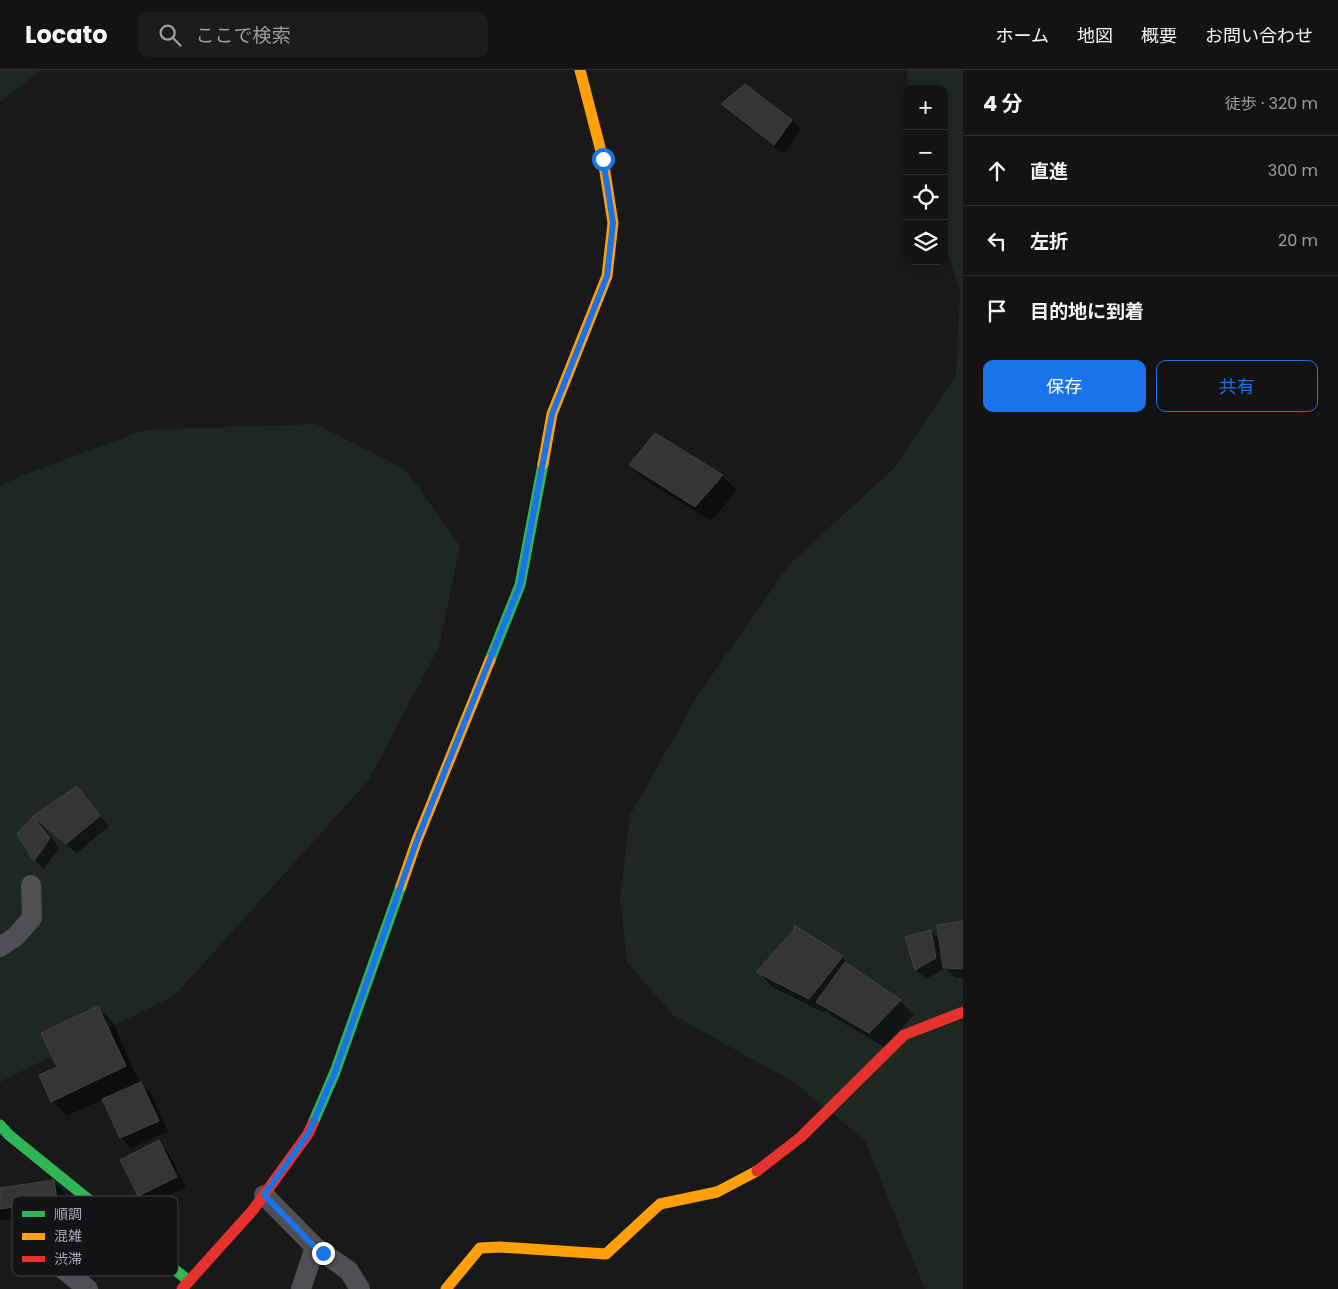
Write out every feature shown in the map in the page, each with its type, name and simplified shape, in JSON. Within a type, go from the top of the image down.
[{"type":"street","points":[[175,1276],[186,1285],[253,1210],[308,1134],[335,1072],[417,840],[520,585],[552,414],[607,276],[613,223],[603,159],[580,70]]},
{"type":"street","points":[[0,947],[15,937],[32,918],[32,885]]},
{"type":"street","points":[[446,1289],[480,1248],[500,1247],[606,1254],[660,1204],[718,1192],[752,1175],[801,1137],[904,1035],[963,1012]]},
{"type":"street","points":[[0,1125],[9,1135],[81,1196]]},
{"type":"street","points":[[264,1195],[319,1250],[349,1271],[360,1289]]},
{"type":"street","points":[[301,1289],[319,1250]]},
{"type":"street","points":[[71,1276],[88,1289]]},
{"type":"shaded area","points":[[0,70],[42,70],[0,102]]},
{"type":"shaded area","points":[[906,70],[963,70],[963,1289],[925,1289],[865,1140],[793,1082],[673,1015],[627,962],[620,897],[630,815],[698,695],[789,565],[894,468],[956,375],[960,291],[948,254],[948,85],[908,85]]},
{"type":"shaded area","points":[[316,424],[406,470],[460,546],[439,647],[368,781],[175,995],[0,1082],[0,486],[23,475],[145,430]]},
{"type":"building","points":[[745,84],[792,120],[774,145],[721,104]]},
{"type":"building","points":[[655,433],[723,475],[695,507],[629,465]]},
{"type":"building","points":[[77,786],[100,816],[66,844],[33,816]]},
{"type":"building","points":[[33,816],[50,838],[34,861],[17,834]]},
{"type":"building","points":[[963,921],[963,969],[943,968],[937,925]]},
{"type":"building","points":[[794,925],[843,956],[809,999],[756,972],[794,930]]},
{"type":"building","points":[[931,930],[936,958],[915,970],[905,937]]},
{"type":"building","points":[[845,962],[901,1000],[869,1033],[816,1002]]},
{"type":"building","points":[[98,1006],[126,1066],[51,1102],[39,1075],[57,1067],[41,1033]]},
{"type":"building","points":[[141,1082],[159,1121],[120,1138],[102,1099]]},
{"type":"building","points":[[159,1140],[177,1177],[138,1196],[120,1160]]},
{"type":"building","points":[[54,1180],[56,1196],[12,1196],[12,1207],[0,1209],[0,1188]]},
{"type":"traffic: fast","points":[[490,660],[520,585],[543,464]]},
{"type":"traffic: fast","points":[[313,1123],[335,1072],[401,886]]},
{"type":"traffic: fast","points":[[0,1125],[9,1135],[84,1196]]},
{"type":"traffic: fast","points":[[178,1272],[189,1281]]},
{"type":"traffic: slow","points":[[543,464],[552,414],[607,276],[613,223],[603,159],[580,70]]},
{"type":"traffic: slow","points":[[401,886],[417,840],[490,660]]},
{"type":"traffic: slow","points":[[446,1289],[480,1248],[500,1247],[606,1254],[660,1204],[717,1192],[757,1171]]},
{"type":"traffic: jam","points":[[757,1171],[801,1137],[904,1035],[963,1012]]},
{"type":"traffic: jam","points":[[182,1289],[253,1210],[308,1134],[313,1123]]},
{"type":"route","points":[[323,1253],[264,1195],[308,1134],[335,1072],[417,840],[520,585],[552,414],[607,276],[613,223],[603,159]]}]
